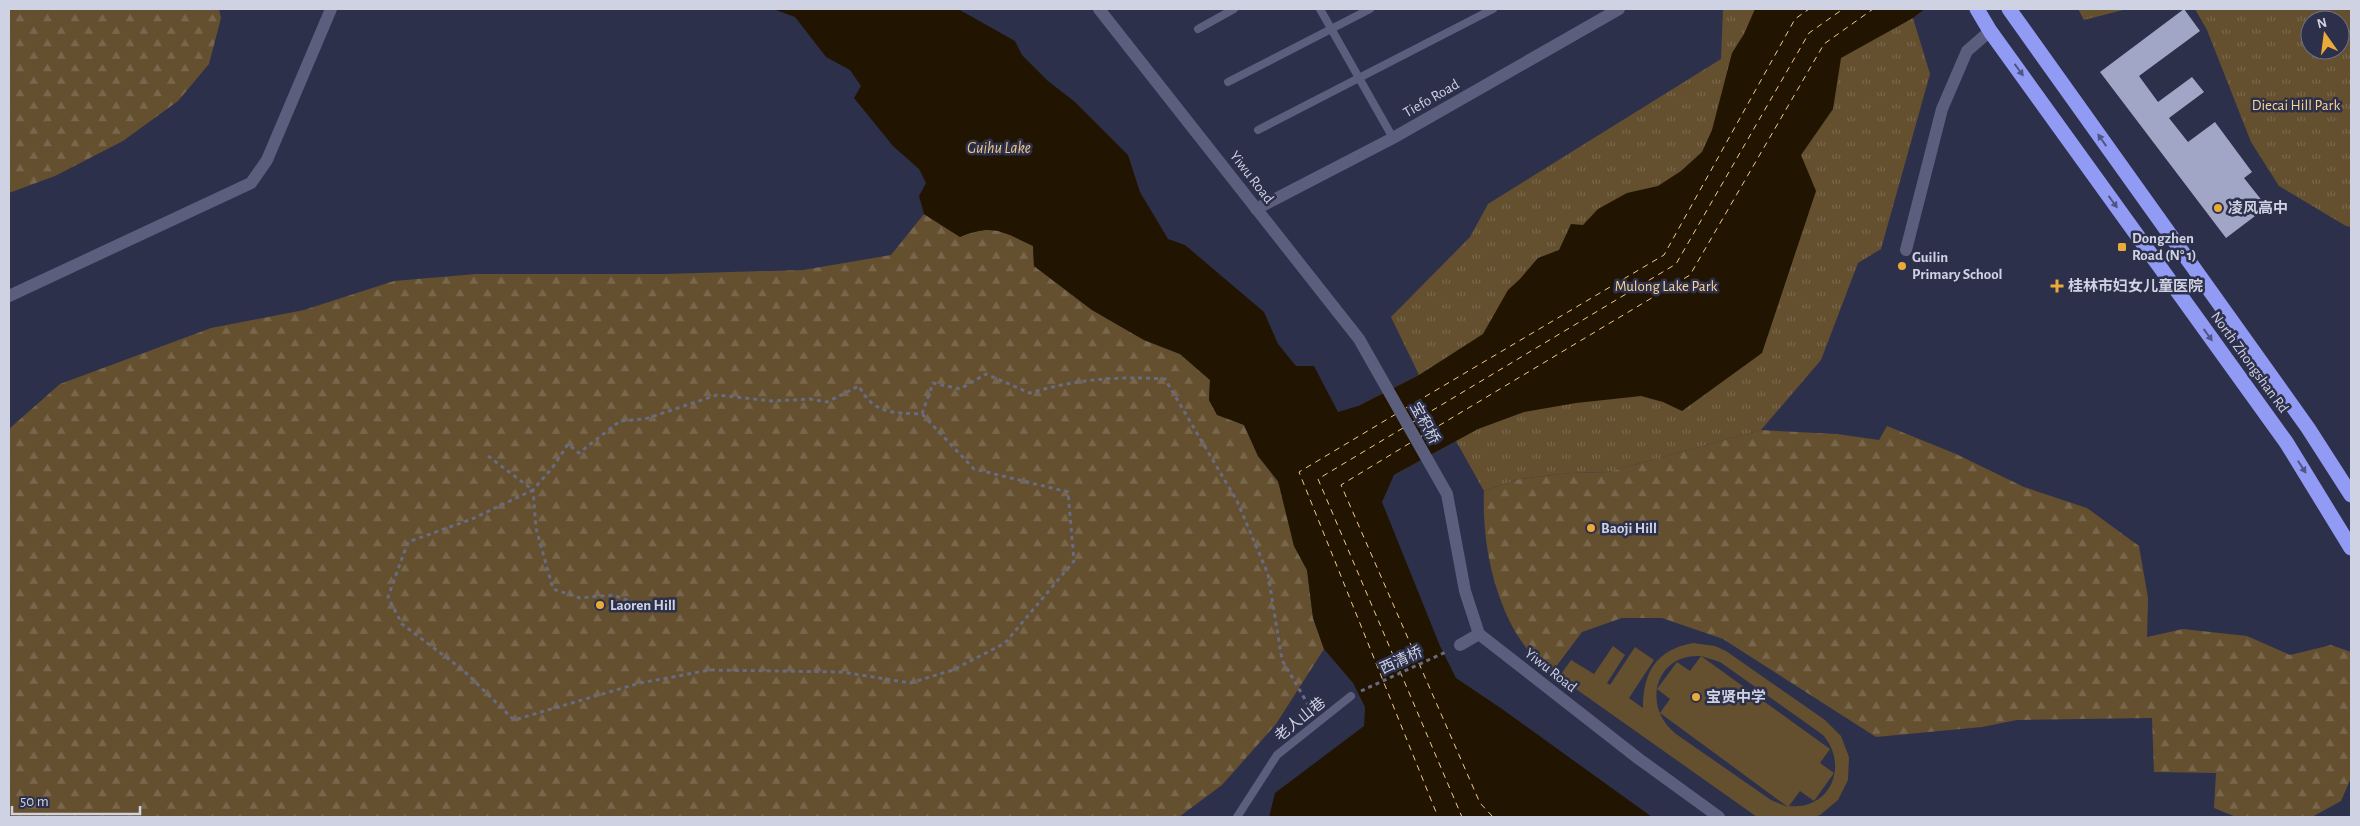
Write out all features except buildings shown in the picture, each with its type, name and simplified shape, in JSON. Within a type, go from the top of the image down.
[{"type":"highway","name":"North Zhongshan Rd","points":[[1977,9],[1990,31],[2286,442],[2351,548]]},
{"type":"highway","name":"North Zhongshan Rd","points":[[2011,12],[2308,428],[2351,495]]},
{"type":"street","points":[[9,296],[251,183],[267,160],[331,9]]},
{"type":"street","name":"Yiwu Road","points":[[1098,9],[1359,339],[1376,368]]},
{"type":"street","name":"Tiefo Road","points":[[1256,209],[1393,138],[1619,9]]},
{"type":"street","points":[[1906,250],[1942,109],[1967,51],[1990,31]]},
{"type":"street","name":"宝积桥","points":[[1376,368],[1446,494],[1465,591],[1479,634]]},
{"type":"street","points":[[1460,645],[1479,634]]},
{"type":"street","name":"Yiwu Road","points":[[1479,634],[1638,759],[1719,817]]},
{"type":"lane","points":[[1198,29],[1234,9]]},
{"type":"lane","points":[[1320,9],[1393,138]]},
{"type":"lane","points":[[1228,82],[1370,9]]},
{"type":"lane","points":[[1258,130],[1493,9]]},
{"type":"lane","name":"老人山巷","points":[[1237,817],[1277,755],[1351,696]]},
{"type":"path","points":[[922,414],[933,383],[960,388],[986,374],[1030,393],[1060,384],[1122,377],[1165,379],[1237,501],[1268,574],[1282,660],[1318,722]]},
{"type":"path","points":[[859,386],[865,397],[888,412],[922,414],[974,469],[1068,492],[1074,561],[1005,643],[953,670],[910,683],[842,672],[710,670],[640,683],[514,720],[463,670],[402,624],[388,596],[408,542],[472,519],[534,490],[553,467],[568,444],[580,453],[620,421],[645,419],[717,395],[772,401],[810,399],[826,402],[859,386]]},
{"type":"path","points":[[488,456],[534,490]]},
{"type":"path","points":[[534,490],[536,528],[553,589],[580,598],[613,595],[635,604]]},
{"type":"path","name":"西清桥","points":[[1351,696],[1460,645]]},
{"type":"green space","points":[[9,9],[219,9],[221,18],[209,64],[178,101],[123,141],[55,176],[9,193]]},
{"type":"green space","name":"Mulong Lake Park","points":[[1723,9],[1925,9],[1913,18],[1930,74],[1881,249],[1858,263],[1821,360],[1761,430],[1608,472],[1570,473],[1520,479],[1484,491],[1456,441],[1394,475],[1358,406],[1419,375],[1391,317],[1470,237],[1488,204],[1721,59]]},
{"type":"green space","points":[[2078,9],[2127,9],[2084,20]]},
{"type":"green space","name":"Diecai Hill Park","points":[[2195,9],[2351,9],[2351,227],[2346,226],[2279,186],[2251,142],[2207,30]]},
{"type":"green space","points":[[924,214],[960,237],[990,230],[1006,233],[1033,246],[1034,266],[1092,310],[1144,340],[1180,354],[1210,380],[1209,400],[1217,414],[1244,425],[1258,456],[1279,483],[1294,546],[1307,570],[1313,618],[1324,649],[1276,724],[1222,785],[1179,817],[9,817],[9,429],[60,384],[211,328],[304,310],[394,281],[476,274],[664,274],[803,270],[891,255]]},
{"type":"green space","points":[[1887,426],[1956,454],[2024,487],[2087,508],[2139,546],[2148,598],[2147,637],[2183,629],[2247,636],[2290,655],[2331,645],[2351,652],[2351,778],[2341,801],[2312,817],[2236,817],[2214,808],[2216,773],[2154,772],[2152,718],[2017,720],[1982,727],[1876,737],[1723,639],[1662,618],[1622,618],[1582,632],[1549,676],[1527,650],[1516,633],[1501,600],[1490,564],[1485,528],[1484,491],[1520,479],[1570,473],[1608,472],[1761,430],[1837,434],[1879,440]]},
{"type":"green space","points":[[1693,643],[1715,646],[1726,651],[1825,720],[1841,736],[1849,757],[1848,780],[1838,800],[1820,815],[1814,817],[1757,817],[1559,677],[1571,660],[1594,674],[1613,646],[1625,655],[1607,683],[1610,685],[1635,647],[1654,660],[1629,698],[1643,708],[1649,673],[1661,657],[1680,646]],"holes":[[[1701,656],[1690,671],[1677,662],[1658,688],[1664,672],[1673,663],[1685,657]],[[1701,656],[1720,662],[1823,735],[1831,747],[1835,759],[1835,772],[1832,783],[1816,801],[1804,805],[1789,806],[1800,791],[1814,801],[1834,773],[1820,763],[1830,749]],[[1657,689],[1670,699],[1660,713],[1656,697]],[[1660,713],[1788,807],[1771,800],[1676,734],[1665,723]]]},
{"type":"water","name":"Guihu Lake","points":[[773,9],[958,9],[1015,41],[1022,55],[1048,81],[1075,102],[1128,155],[1140,192],[1168,239],[1185,245],[1264,312],[1278,344],[1296,366],[1314,366],[1338,412],[1358,406],[1419,375],[1483,334],[1508,290],[1538,258],[1559,250],[1571,224],[1583,225],[1598,209],[1627,193],[1658,186],[1681,171],[1702,152],[1712,130],[1732,53],[1744,34],[1755,9],[1925,9],[1913,18],[1841,58],[1833,109],[1801,155],[1816,191],[1762,353],[1682,411],[1663,402],[1641,396],[1576,403],[1524,412],[1478,429],[1394,475],[1382,502],[1440,646],[1456,678],[1652,817],[1269,817],[1275,793],[1364,726],[1365,707],[1353,683],[1324,649],[1313,618],[1307,570],[1294,546],[1278,481],[1258,456],[1244,425],[1217,415],[1209,400],[1210,380],[1180,354],[1144,340],[1092,310],[1034,266],[1033,246],[1006,233],[990,230],[960,237],[924,214],[919,196],[926,183],[919,169],[893,146],[854,98],[861,86],[850,70],[826,57],[795,17]]},
{"type":"ferry route","points":[[1406,408],[1664,255],[1795,19],[1809,9]]},
{"type":"ferry route","points":[[1413,422],[1676,264],[1809,33],[1843,9]]},
{"type":"ferry route","points":[[1420,437],[1690,275],[1824,44],[1873,9]]},
{"type":"ferry route","points":[[1396,414],[1299,472],[1438,817]]},
{"type":"ferry route","points":[[1403,428],[1318,479],[1462,817]]},
{"type":"ferry route","points":[[1410,443],[1341,485],[1480,803],[1493,817]]},
{"type":"place","name":"凌风高中","points":[[2218,208]]},
{"type":"place","name":"Dongzhen Road (N° 1)","points":[[2122,247]]},
{"type":"place","name":"Guilin Primary School","points":[[1902,266]]},
{"type":"place","name":"桂林市妇女儿童医院","points":[[2057,286]]},
{"type":"place","name":"Baoji Hill","points":[[1591,528]]},
{"type":"place","name":"Laoren Hill","points":[[600,605]]},
{"type":"place","name":"宝贤中学","points":[[1696,697]]}]
